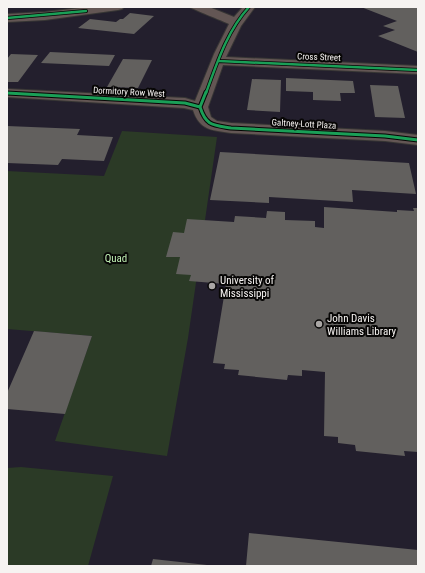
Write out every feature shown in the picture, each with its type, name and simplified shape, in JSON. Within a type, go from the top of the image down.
[{"type":"street","points":[[7,18],[45,16],[118,7]]},
{"type":"street","points":[[196,7],[213,12],[236,23]]},
{"type":"street","points":[[200,107],[236,23],[249,7]]},
{"type":"street","name":"Cross Street","points":[[219,61],[418,70]]},
{"type":"street","name":"Dormitory Row West","points":[[7,93],[185,103],[200,107]]},
{"type":"street","name":"Galtney-Lott Plaza","points":[[200,107],[204,119],[212,125],[231,128],[385,136],[418,140]]},
{"type":"shaded area","name":"University of Mississippi","points":[[7,7],[418,7],[418,566],[7,566]]},
{"type":"green space","name":"Quad","points":[[122,131],[217,137],[188,338],[167,456],[55,441],[92,336],[7,329],[7,171],[104,176]]},
{"type":"green space","points":[[21,467],[113,476],[88,566],[7,566],[7,468]]},
{"type":"building","points":[[361,7],[418,7],[418,52],[378,36],[395,30],[383,26],[397,21]]},
{"type":"building","points":[[130,13],[154,16],[134,34],[78,28],[90,19],[116,22],[123,19]]},
{"type":"building","points":[[50,52],[115,55],[109,66],[41,63]]},
{"type":"building","points":[[11,54],[38,55],[18,82],[7,82],[7,59]]},
{"type":"building","points":[[123,59],[152,60],[138,88],[107,87]]},
{"type":"building","points":[[286,78],[353,81],[355,93],[340,93],[341,101],[313,100],[313,92],[286,91]]},
{"type":"building","points":[[252,79],[281,80],[280,112],[247,110]]},
{"type":"building","points":[[370,85],[398,86],[405,118],[375,117]]},
{"type":"building","points":[[7,126],[80,129],[77,135],[113,137],[104,161],[62,159],[58,165],[7,163]]},
{"type":"building","points":[[220,152],[409,163],[416,194],[352,190],[353,202],[269,197],[269,203],[210,200]]},
{"type":"building","name":"John Davis Williams Library","points":[[324,207],[397,212],[397,210],[414,211],[413,208],[418,208],[418,452],[404,451],[405,456],[356,451],[355,445],[338,443],[338,437],[324,436],[325,372],[302,370],[302,376],[288,375],[287,380],[238,375],[239,370],[224,369],[225,364],[213,363],[226,284],[189,281],[191,275],[176,274],[180,257],[166,257],[173,232],[184,233],[187,219],[234,222],[235,216],[266,218],[267,211],[285,212],[285,220],[315,221],[315,227],[324,228]]},
{"type":"building","points":[[34,331],[92,336],[65,414],[7,409],[7,393]]},
{"type":"building","points":[[249,533],[418,550],[418,566],[246,566]]},
{"type":"building","points":[[153,559],[207,565],[207,566],[151,566]]},
{"type":"cycle path","points":[[200,107],[215,68],[234,26],[249,7]]},
{"type":"cycle path","points":[[7,18],[86,11]]},
{"type":"cycle path","points":[[219,61],[418,70]]},
{"type":"cycle path","points":[[7,93],[185,103],[200,107]]},
{"type":"cycle path","points":[[200,107],[204,119],[212,125],[231,128],[385,136],[418,140]]},
{"type":"place","name":"University of Mississippi","points":[[212,286]]},
{"type":"place","name":"John Davis Williams Library","points":[[319,324]]}]
